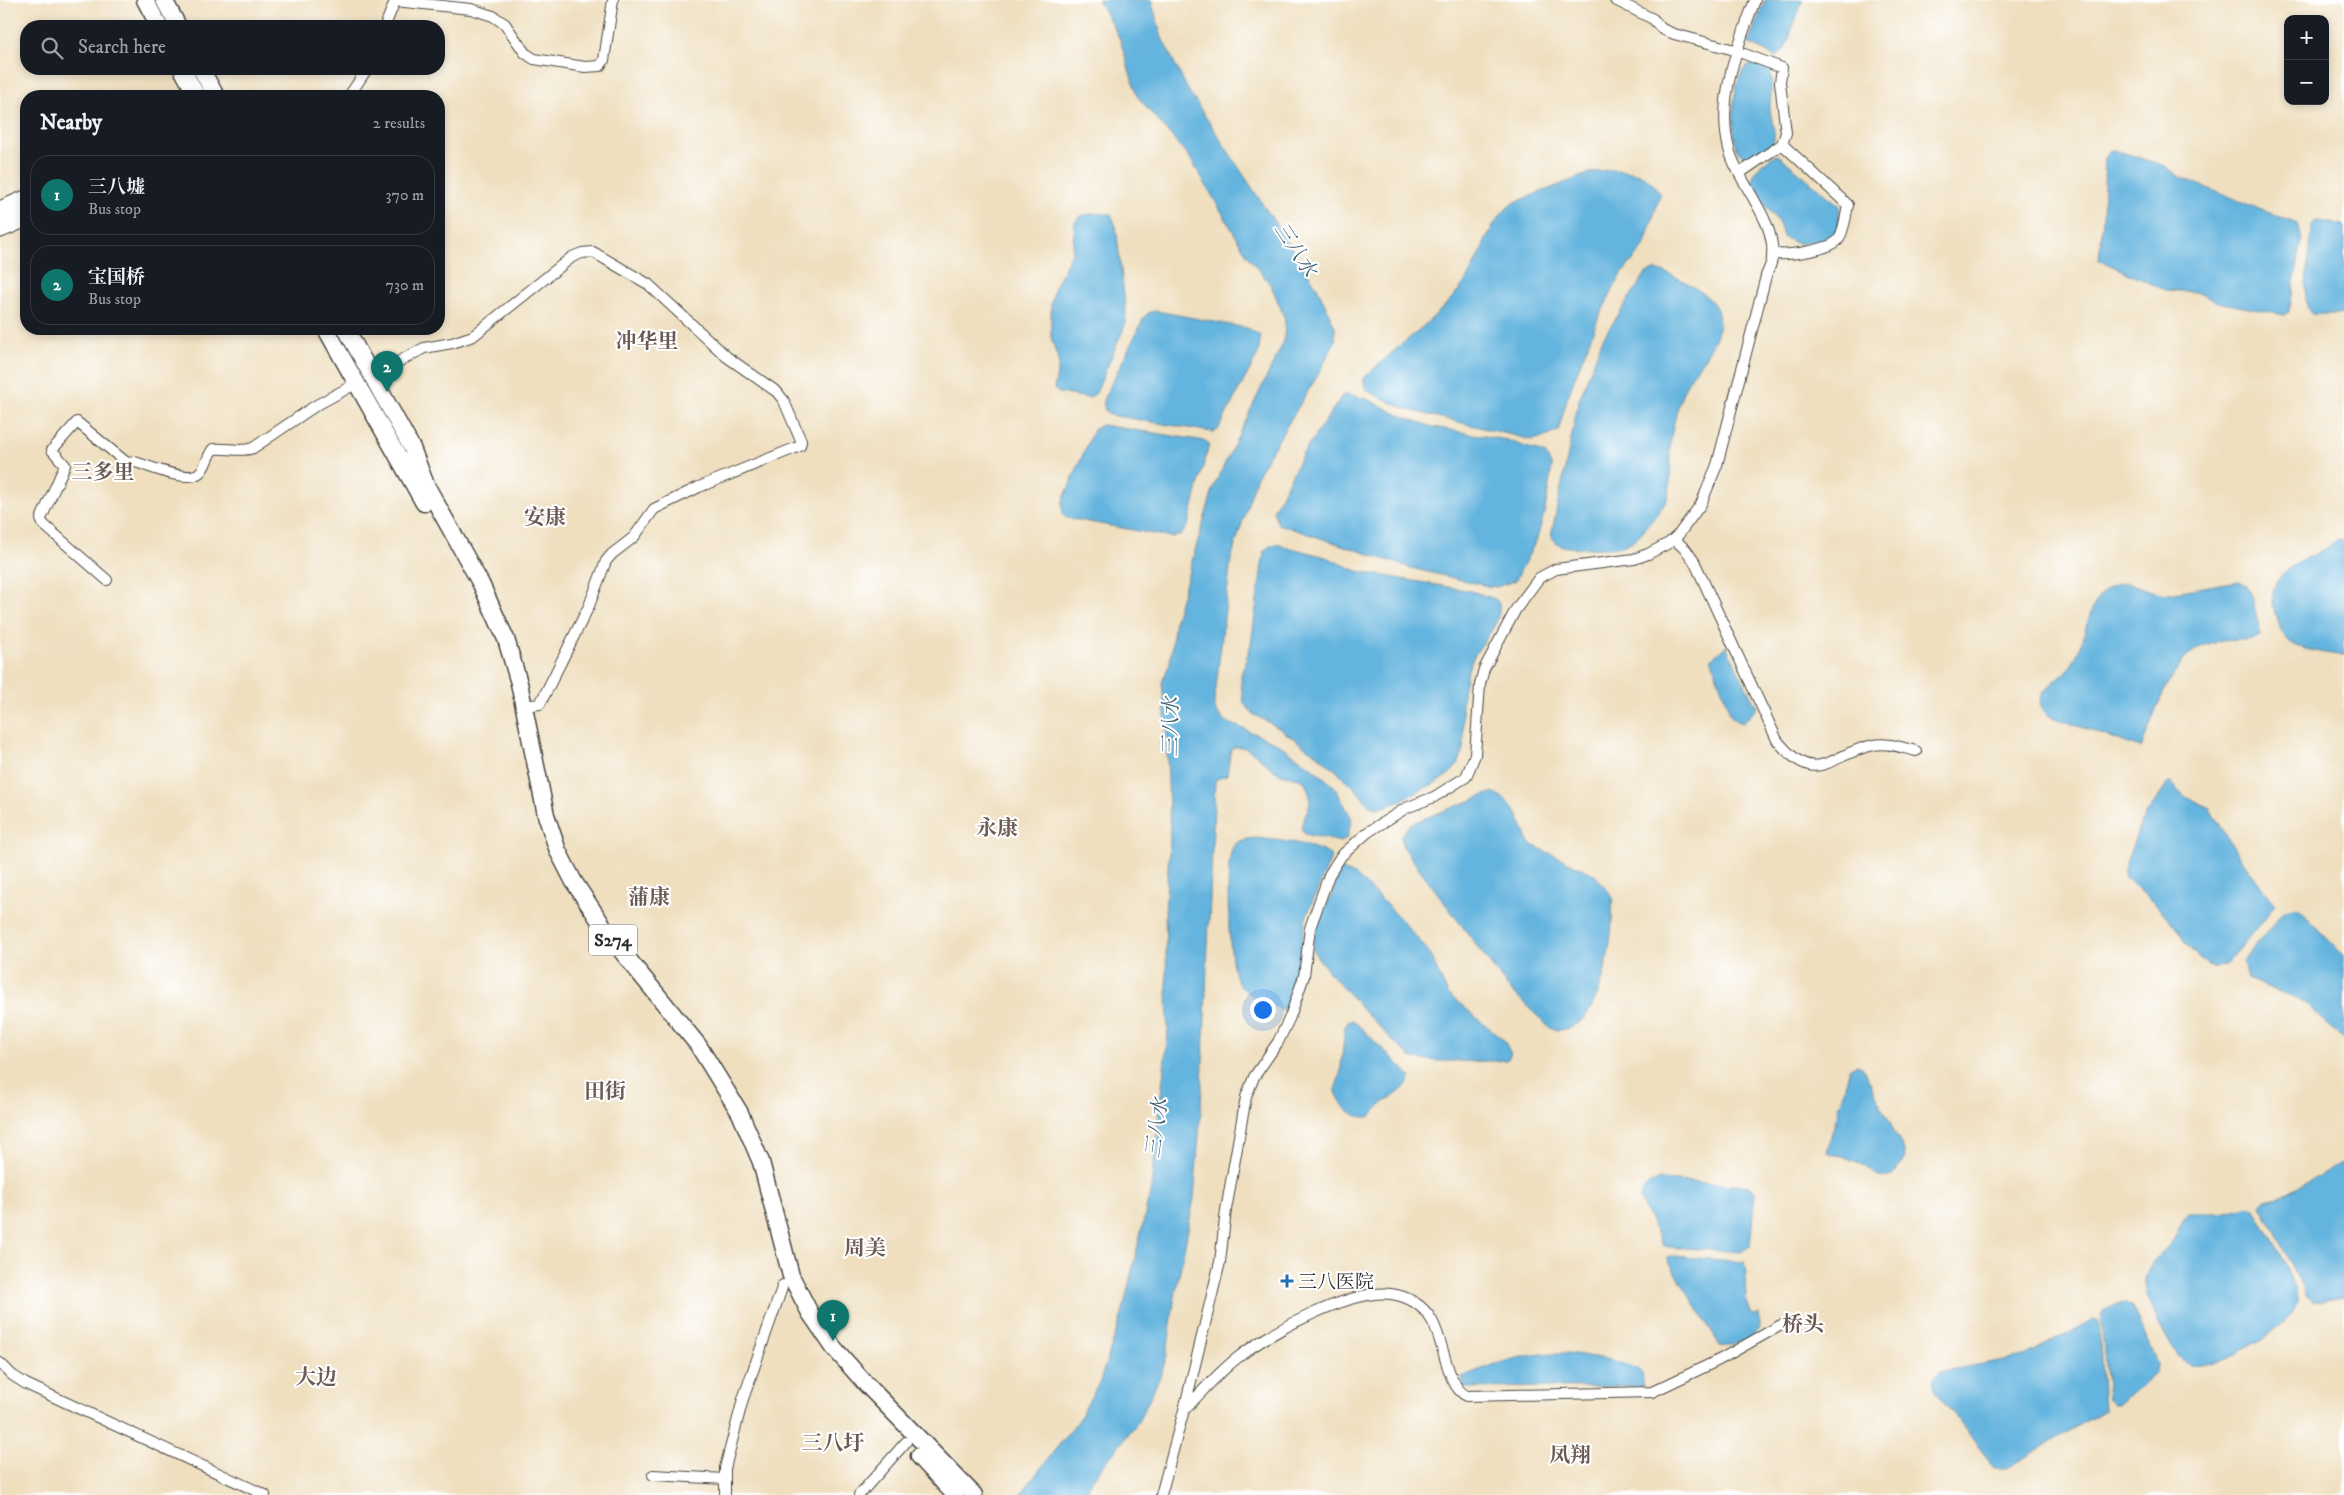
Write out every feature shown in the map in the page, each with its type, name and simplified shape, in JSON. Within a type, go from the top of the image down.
[{"type":"highway","points":[[0,210],[20,202]]},
{"type":"highway","points":[[0,228],[20,220]]},
{"type":"main road","points":[[145,0],[156,20]]},
{"type":"main road","points":[[164,0],[175,20]]},
{"type":"main road","points":[[185,75],[194,90]]},
{"type":"main road","points":[[205,75],[213,90]]},
{"type":"main road","name":"S274","points":[[329,335],[467,581],[496,642],[509,686],[530,793],[549,855],[587,921],[696,1060],[730,1118],[751,1165],[772,1252],[783,1285],[801,1319],[826,1354],[956,1495]]},
{"type":"main road","name":"S274","points":[[349,335],[412,448],[426,485],[493,610],[514,662],[540,791],[558,851],[595,916],[698,1045],[740,1113],[761,1162],[782,1250],[802,1302],[834,1348],[865,1384],[974,1495]]},
{"type":"main road","points":[[357,383],[372,376]]},
{"type":"street","points":[[387,20],[395,1],[471,9],[500,19],[525,52],[534,59],[596,67],[602,63],[606,53],[613,0]]},
{"type":"street","points":[[1615,0],[1652,19],[1662,28],[1674,34],[1737,52],[1782,68],[1780,82],[1786,133],[1782,144],[1740,173]]},
{"type":"street","points":[[1161,1495],[1220,1262],[1226,1210],[1246,1097],[1254,1077],[1278,1042],[1290,1017],[1304,976],[1310,928],[1334,866],[1353,844],[1384,821],[1406,808],[1434,797],[1466,777],[1475,755],[1480,684],[1484,669],[1516,609],[1539,578],[1556,569],[1634,559],[1648,554],[1674,539],[1701,504],[1717,465],[1772,259],[1770,233],[1729,149],[1725,116],[1737,52],[1755,0]]},
{"type":"street","points":[[353,90],[363,75]]},
{"type":"street","points":[[1772,253],[1792,255],[1833,244],[1841,233],[1848,205],[1782,144]]},
{"type":"street","points":[[372,376],[424,348],[452,343],[473,336],[572,257],[594,252],[648,284],[727,357],[777,392],[784,401],[801,441],[800,446],[699,487],[654,509],[634,537],[606,561],[589,606],[540,704],[524,706]]},
{"type":"street","points":[[107,580],[43,524],[41,519],[65,465],[52,450],[77,422],[127,462],[135,462],[180,476],[195,476],[201,472],[213,449],[226,448],[243,451],[253,448],[315,406],[357,383]]},
{"type":"street","points":[[1674,539],[1694,561],[1777,740],[1791,756],[1814,767],[1827,764],[1858,750],[1878,744],[1916,750]]},
{"type":"street","points":[[725,1495],[725,1468],[743,1399],[783,1285]]},
{"type":"street","points":[[1184,1410],[1230,1364],[1266,1338],[1313,1314],[1372,1295],[1390,1294],[1405,1297],[1425,1310],[1436,1328],[1455,1387],[1467,1396],[1652,1392],[1719,1360],[1781,1325]]},
{"type":"street","points":[[0,1363],[12,1376],[26,1384],[265,1495]]},
{"type":"street","points":[[859,1495],[906,1442]]},
{"type":"street","points":[[652,1475],[725,1479]]},
{"type":"water","name":"三八水","points":[[1098,0],[1151,0],[1162,38],[1188,90],[1317,287],[1335,327],[1335,341],[1319,373],[1257,475],[1231,559],[1214,704],[1216,712],[1225,721],[1277,743],[1310,766],[1334,786],[1352,819],[1347,838],[1341,842],[1305,834],[1301,828],[1309,806],[1310,796],[1305,782],[1275,771],[1243,747],[1231,749],[1227,775],[1215,780],[1201,1109],[1194,1198],[1174,1302],[1167,1355],[1160,1377],[1138,1422],[1094,1477],[1085,1495],[1020,1495],[1079,1419],[1100,1381],[1122,1314],[1151,1188],[1168,1031],[1165,912],[1170,838],[1166,725],[1162,682],[1170,663],[1175,619],[1214,486],[1284,341],[1285,319],[1271,285],[1248,257],[1190,158],[1137,96],[1120,39]]},
{"type":"water","points":[[1765,0],[1803,0],[1785,49],[1776,57],[1748,43]]},
{"type":"water","points":[[1748,65],[1763,67],[1770,72],[1772,83],[1770,107],[1774,138],[1769,148],[1747,158],[1738,152],[1733,119],[1738,82],[1742,72]]},
{"type":"water","points":[[2110,151],[2121,152],[2165,166],[2180,177],[2297,224],[2302,240],[2289,312],[2285,315],[2217,302],[2196,292],[2165,290],[2099,260],[2103,219],[2105,156]]},
{"type":"water","points":[[1778,155],[1840,206],[1838,233],[1833,238],[1798,244],[1783,237],[1778,222],[1762,202],[1754,187],[1753,179],[1755,172],[1761,165]]},
{"type":"water","points":[[1608,170],[1639,174],[1651,182],[1660,195],[1644,247],[1620,276],[1597,321],[1568,396],[1558,431],[1532,440],[1405,409],[1366,390],[1363,379],[1437,314],[1459,290],[1473,268],[1489,233],[1513,203],[1590,173]]},
{"type":"water","points":[[1111,214],[1116,226],[1126,313],[1125,325],[1096,393],[1089,398],[1059,393],[1054,389],[1059,363],[1051,337],[1051,304],[1054,290],[1072,252],[1075,222],[1078,218],[1087,215]]},
{"type":"water","points":[[2318,221],[2344,225],[2344,314],[2312,314],[2308,308],[2306,287],[2312,227],[2313,223]]},
{"type":"water","points":[[1655,270],[1681,279],[1707,297],[1717,310],[1719,322],[1713,343],[1688,382],[1677,412],[1671,441],[1668,497],[1662,507],[1633,541],[1611,548],[1573,548],[1563,546],[1551,537],[1579,400],[1603,338],[1646,273]]},
{"type":"water","points":[[1157,311],[1247,328],[1261,336],[1258,354],[1218,430],[1212,432],[1110,415],[1105,411],[1103,400],[1145,316],[1150,312]]},
{"type":"water","points":[[1346,394],[1367,399],[1399,415],[1433,427],[1507,440],[1546,454],[1552,467],[1545,510],[1537,539],[1515,581],[1496,587],[1487,586],[1411,568],[1278,524],[1273,511],[1302,455],[1342,396]]},
{"type":"water","points":[[1102,425],[1206,441],[1209,444],[1188,526],[1181,535],[1171,537],[1067,518],[1063,515],[1062,503],[1094,429]]},
{"type":"water","points":[[2339,539],[2344,540],[2344,656],[2306,649],[2291,643],[2281,631],[2273,606],[2273,594],[2281,576],[2288,569],[2323,551]]},
{"type":"water","points":[[1276,544],[1326,557],[1357,571],[1471,591],[1495,599],[1499,603],[1497,620],[1469,667],[1462,701],[1464,745],[1460,761],[1446,776],[1387,806],[1370,806],[1352,785],[1323,759],[1277,727],[1253,714],[1244,703],[1241,675],[1251,644],[1264,551],[1271,545]]},
{"type":"water","points":[[2238,581],[2247,585],[2252,596],[2261,636],[2254,639],[2213,642],[2195,650],[2184,660],[2166,688],[2141,748],[2049,716],[2043,710],[2040,703],[2041,697],[2048,687],[2073,663],[2093,607],[2104,591],[2112,586],[2125,583],[2163,594]]},
{"type":"water","points":[[1726,646],[1757,708],[1743,723],[1736,721],[1731,716],[1712,661],[1712,658]]},
{"type":"water","points":[[2171,783],[2186,797],[2210,808],[2236,852],[2275,905],[2225,966],[2213,967],[2206,964],[2186,945],[2177,928],[2156,905],[2124,876],[2124,869],[2141,822],[2167,784]]},
{"type":"water","points":[[1493,792],[1505,799],[1517,814],[1530,844],[1594,874],[1612,896],[1609,951],[1598,993],[1589,1011],[1578,1023],[1565,1029],[1555,1030],[1550,1028],[1509,989],[1403,847],[1401,836],[1410,824]]},
{"type":"water","points":[[1255,838],[1304,845],[1332,856],[1306,917],[1295,981],[1285,1010],[1251,995],[1240,986],[1234,972],[1231,956],[1228,915],[1230,858],[1232,849],[1236,844],[1242,840]]},
{"type":"water","points":[[1340,869],[1357,876],[1400,918],[1428,951],[1448,994],[1504,1040],[1511,1054],[1507,1060],[1442,1061],[1412,1058],[1392,1040],[1343,988],[1314,951],[1313,944],[1318,922],[1332,894]]},
{"type":"water","points":[[2297,907],[2344,956],[2344,1038],[2328,1026],[2307,1003],[2247,979],[2243,961],[2285,910]]},
{"type":"water","points":[[1353,1020],[1411,1077],[1400,1092],[1382,1104],[1369,1117],[1357,1115],[1348,1110],[1340,1101],[1335,1089],[1340,1076],[1345,1027],[1348,1022]]},
{"type":"water","points":[[1857,1065],[1862,1067],[1905,1153],[1902,1164],[1893,1175],[1888,1177],[1879,1176],[1861,1164],[1827,1151],[1850,1068]]},
{"type":"water","points":[[2344,1162],[2344,1297],[2314,1302],[2307,1296],[2261,1205],[2266,1199],[2288,1193]]},
{"type":"water","points":[[1662,1180],[1750,1186],[1755,1192],[1750,1246],[1741,1252],[1663,1245],[1640,1200],[1644,1188]]},
{"type":"water","points":[[2249,1206],[2255,1208],[2293,1281],[2298,1300],[2295,1311],[2271,1334],[2235,1354],[2202,1365],[2191,1365],[2184,1361],[2177,1353],[2154,1314],[2146,1289],[2146,1274],[2152,1263],[2174,1239],[2189,1213],[2222,1213]]},
{"type":"water","points":[[1674,1256],[1745,1262],[1747,1274],[1745,1276],[1746,1299],[1752,1315],[1758,1314],[1760,1322],[1755,1333],[1736,1344],[1720,1346],[1668,1260],[1668,1258]]},
{"type":"water","points":[[2123,1302],[2131,1305],[2157,1364],[2156,1372],[2118,1405],[2112,1405],[2108,1401],[2101,1316],[2103,1311]]},
{"type":"water","points":[[2093,1320],[2098,1321],[2099,1324],[2104,1410],[2007,1468],[1995,1468],[1933,1388],[1934,1377],[1940,1372],[2024,1356]]},
{"type":"water","points":[[1568,1353],[1630,1366],[1642,1374],[1643,1386],[1464,1388],[1462,1377],[1488,1367],[1527,1356]]},
{"type":"place","name":"宝国桥","points":[[387,392]]},
{"type":"place","name":"三八医院","points":[[1287,1281]]},
{"type":"place","name":"三八墟","points":[[833,1341]]},
{"type":"district","name":"冲华里","points":[[647,341]]},
{"type":"district","name":"三多里","points":[[103,472]]},
{"type":"district","name":"安康","points":[[545,517]]},
{"type":"district","name":"永康","points":[[997,828]]},
{"type":"district","name":"蒲康","points":[[649,897]]},
{"type":"district","name":"田街","points":[[605,1091]]},
{"type":"district","name":"周美","points":[[865,1248]]},
{"type":"district","name":"桥头","points":[[1803,1324]]},
{"type":"district","name":"大边","points":[[316,1377]]},
{"type":"district","name":"三八圩","points":[[833,1443]]},
{"type":"district","name":"凤翔","points":[[1570,1455]]}]
